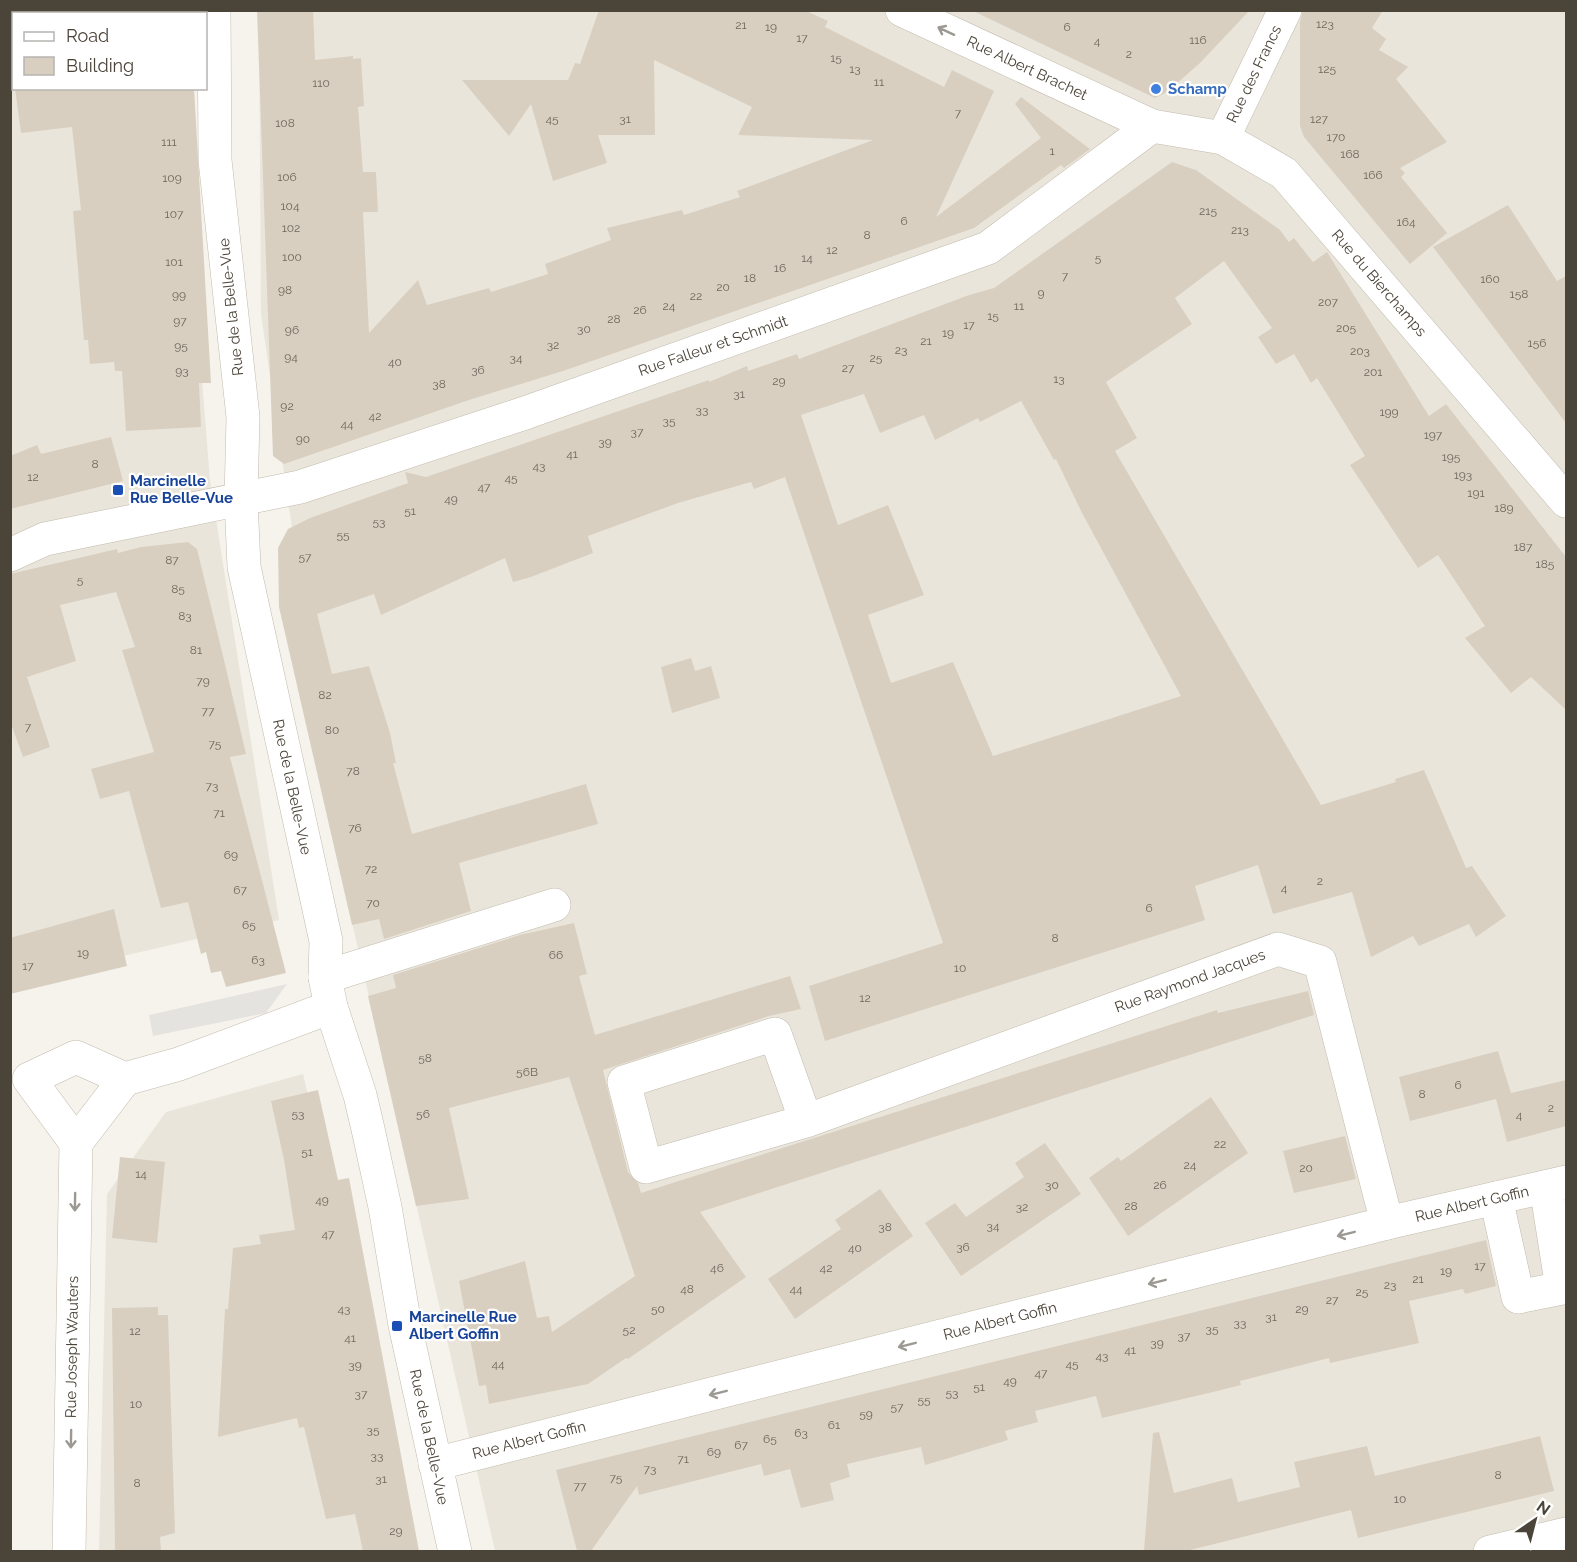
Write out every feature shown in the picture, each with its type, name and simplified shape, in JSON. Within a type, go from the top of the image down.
[{"type":"street","name":"Rue de la Belle-Vue","points":[[214,10],[215,160],[243,417],[241,500],[244,567],[326,941],[328,992],[368,1129],[385,1207],[405,1325],[455,1551]]},
{"type":"street","name":"Rue Albert Brachet","points":[[903,10],[1152,126]]},
{"type":"street","name":"Rue des Francs","points":[[1223,138],[1285,10]]},
{"type":"street","name":"Rue Falleur et Schmidt","points":[[10,555],[45,539],[300,487],[525,413],[988,248],[1152,126]]},
{"type":"street","name":"Rue du Bierchamps","points":[[1152,126],[1223,138],[1284,173],[1566,501]]},
{"type":"street","points":[[125,1079],[76,1057],[29,1080],[75,1143],[125,1079],[179,1064],[328,992],[554,905]]},
{"type":"street","name":"Rue Raymond Jacques","points":[[806,1121],[775,1034],[624,1082],[646,1167],[806,1121],[1278,949],[1320,962],[1387,1223]]},
{"type":"street","name":"Rue Joseph Wauters","points":[[69,1551],[75,1143]]},
{"type":"street","points":[[1496,1198],[1518,1297],[1562,1288],[1556,1184]]},
{"type":"street","name":"Rue Albert Goffin","points":[[435,1464],[1387,1223],[1556,1184]]},
{"type":"street","points":[[1490,1551],[1566,1534]]},
{"type":"shaded area","points":[[10,11],[173,11],[12,12],[12,90],[179,90],[210,481],[279,920],[11,982]]},
{"type":"shaded area","points":[[259,11],[1566,11],[1566,1551],[495,1551],[344,887],[261,314]]},
{"type":"shaded area","points":[[287,984],[266,1013],[153,1036],[149,1015]]},
{"type":"shaded area","points":[[303,1074],[415,1551],[99,1552],[107,1194],[166,1112]]},
{"type":"building","points":[[257,10],[313,10],[315,60],[353,56],[353,59],[361,58],[364,106],[358,107],[363,172],[376,172],[378,212],[363,212],[369,333],[418,280],[427,305],[489,288],[491,292],[548,274],[545,264],[611,240],[607,228],[682,210],[684,215],[740,197],[737,191],[873,140],[738,135],[752,107],[654,60],[655,135],[598,135],[607,163],[553,181],[531,104],[509,136],[462,80],[568,80],[575,63],[580,64],[599,10],[804,10],[828,21],[825,27],[944,87],[952,70],[994,91],[936,217],[1041,138],[1015,104],[1021,97],[1090,149],[1064,168],[1061,165],[974,228],[563,371],[469,400],[284,464],[273,456]]},
{"type":"building","points":[[971,10],[1250,10],[1200,63],[1167,92],[1155,98]]},
{"type":"building","points":[[1303,10],[1383,10],[1372,28],[1386,39],[1379,50],[1408,67],[1396,79],[1447,142],[1400,168],[1405,173],[1401,177],[1447,233],[1410,264],[1304,137],[1300,126],[1300,22]]},
{"type":"building","points":[[15,90],[194,90],[211,383],[199,383],[201,427],[126,431],[122,371],[115,371],[114,362],[90,364],[88,340],[84,340],[73,211],[81,210],[72,127],[21,133]]},
{"type":"building","points":[[1172,162],[1196,170],[1280,230],[1289,242],[1294,238],[1313,262],[1327,252],[1429,416],[1446,404],[1566,557],[1566,710],[1531,677],[1511,693],[1465,638],[1485,626],[1438,555],[1418,568],[1350,465],[1365,456],[1317,378],[1311,383],[1294,354],[1276,364],[1258,337],[1272,328],[1224,261],[1175,298],[1192,324],[1106,382],[1137,438],[1115,451],[1321,805],[1396,782],[1395,779],[1424,770],[1466,868],[1472,866],[1506,916],[1476,937],[1469,924],[1419,946],[1413,936],[1371,957],[1352,892],[1273,914],[1258,865],[1195,886],[1205,920],[825,1041],[809,986],[943,943],[785,477],[754,489],[751,482],[678,503],[588,536],[593,553],[531,577],[513,582],[505,558],[381,615],[374,594],[317,614],[332,674],[369,666],[390,733],[396,763],[393,763],[412,834],[586,784],[598,824],[459,863],[471,911],[384,939],[379,919],[352,925],[279,607],[278,548],[288,529],[310,518],[408,483],[405,472],[426,477],[709,380],[709,382],[747,366],[748,371],[797,354],[799,359],[969,295],[994,288]],"holes":[[[864,394],[880,433],[924,415],[935,440],[978,418],[980,422],[1021,401],[1054,460],[1056,459],[1082,513],[1181,696],[993,756],[953,662],[891,683],[868,615],[924,595],[888,505],[838,525],[801,415]]]},
{"type":"building","points":[[1508,205],[1557,281],[1566,276],[1566,423],[1433,247]]},
{"type":"building","points":[[111,437],[123,481],[10,509],[10,456],[37,445],[41,454]]},
{"type":"building","points":[[188,542],[197,549],[246,754],[230,757],[286,973],[226,987],[221,971],[211,973],[206,952],[201,954],[188,902],[161,908],[129,791],[100,799],[91,769],[154,752],[122,650],[135,647],[116,592],[60,605],[76,661],[27,677],[50,747],[23,757],[10,721],[10,574],[117,549],[118,553],[141,547]]},
{"type":"building","points":[[691,658],[695,671],[711,666],[720,698],[672,713],[661,667]]},
{"type":"building","points":[[114,909],[127,966],[10,994],[10,938]]},
{"type":"building","points":[[574,923],[587,974],[579,976],[595,1035],[790,976],[801,1009],[769,1016],[603,1070],[628,1172],[638,1183],[641,1193],[1217,1010],[1218,1013],[1308,991],[1314,1015],[700,1212],[746,1277],[588,1384],[489,1404],[486,1385],[479,1386],[459,1281],[525,1261],[537,1318],[549,1316],[552,1332],[635,1276],[569,1077],[449,1108],[469,1199],[416,1206],[368,996],[396,988],[393,975],[520,935]]},
{"type":"building","points":[[1498,1051],[1511,1093],[1566,1080],[1566,1126],[1507,1142],[1496,1099],[1410,1121],[1399,1077]]},
{"type":"building","points":[[318,1090],[338,1180],[349,1178],[419,1551],[363,1551],[355,1514],[326,1519],[304,1427],[299,1428],[297,1418],[218,1437],[225,1309],[228,1309],[233,1248],[261,1244],[259,1235],[295,1230],[284,1160],[271,1101]]},
{"type":"building","points":[[1211,1097],[1248,1153],[1128,1236],[1089,1178],[1118,1157],[1121,1161]]},
{"type":"building","points":[[1345,1136],[1356,1179],[1294,1193],[1283,1151]]},
{"type":"building","points":[[1045,1143],[1081,1194],[961,1276],[925,1223],[955,1203],[966,1217],[1024,1177],[1015,1163]]},
{"type":"building","points":[[120,1157],[165,1162],[157,1243],[112,1238]]},
{"type":"building","points":[[880,1189],[913,1236],[795,1319],[768,1279],[841,1229],[835,1220]]},
{"type":"building","points":[[1486,1240],[1496,1286],[1465,1294],[1463,1289],[1409,1301],[1419,1343],[1330,1363],[1329,1358],[1240,1381],[1241,1385],[1102,1418],[1096,1396],[1035,1411],[1038,1422],[1005,1431],[1008,1440],[925,1465],[921,1447],[847,1464],[850,1477],[830,1483],[834,1500],[801,1508],[790,1469],[764,1476],[761,1464],[639,1495],[637,1486],[591,1551],[577,1551],[556,1470]]},
{"type":"building","points":[[158,1307],[158,1315],[168,1315],[175,1533],[160,1537],[161,1551],[115,1551],[112,1308]]},
{"type":"building","points":[[1159,1432],[1174,1493],[1232,1478],[1238,1502],[1300,1487],[1294,1462],[1367,1446],[1375,1476],[1540,1436],[1554,1491],[1358,1538],[1351,1510],[1186,1551],[1144,1551],[1153,1433]]},
{"type":"place","name":"Schamp","points":[[1156,89]]},
{"type":"place","name":"Marcinelle Rue Belle-Vue","points":[[118,490]]},
{"type":"place","name":"Marcinelle Rue Albert Goffin","points":[[397,1326]]}]
